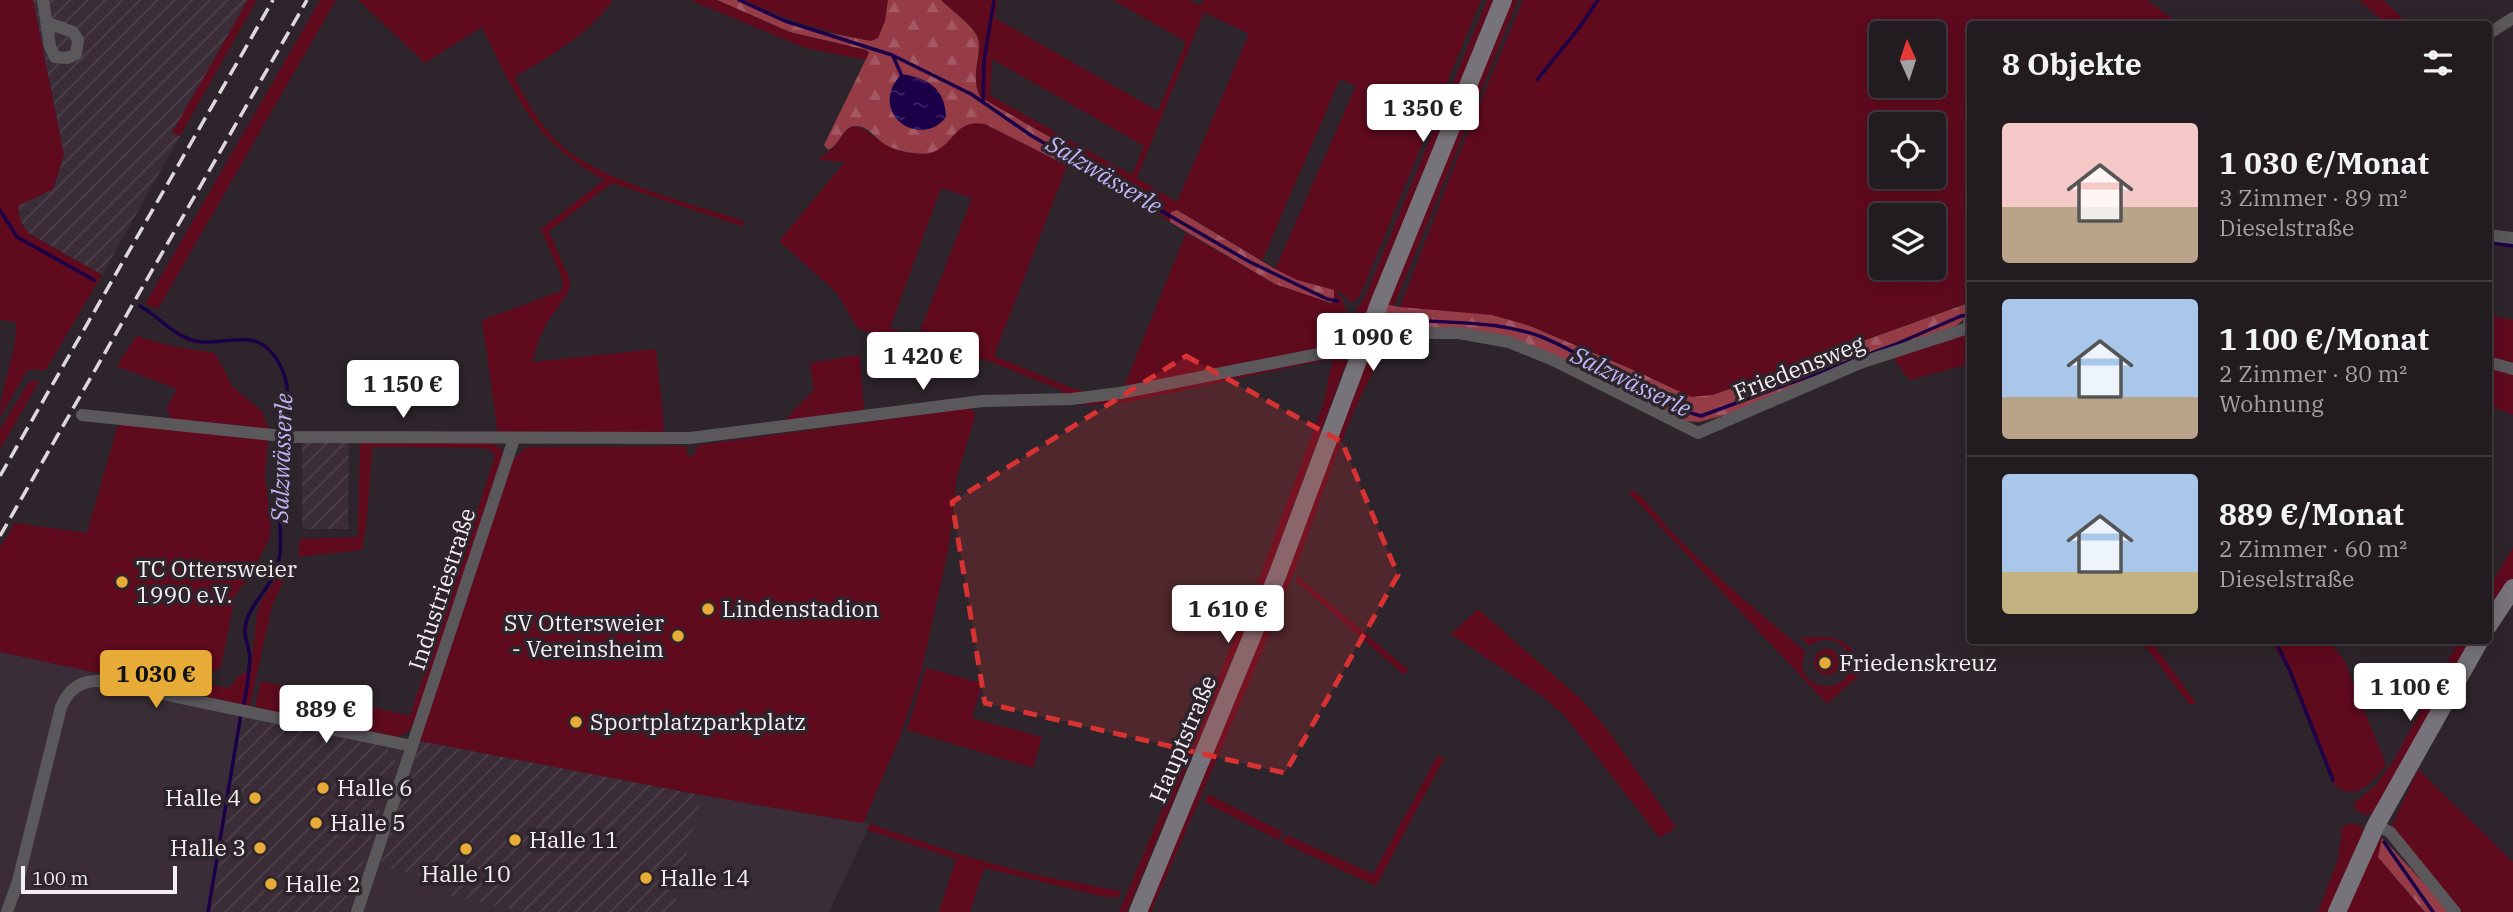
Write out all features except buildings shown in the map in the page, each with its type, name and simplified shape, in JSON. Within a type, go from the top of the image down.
[{"type":"street","points":[[43,0],[48,23]]},
{"type":"street","name":"Hauptstraße","points":[[1138,912],[1277,576],[1363,345],[1503,0]]},
{"type":"street","points":[[2492,31],[2513,18]]},
{"type":"street","points":[[2492,235],[2513,238]]},
{"type":"street","name":"Friedensweg","points":[[82,415],[292,437],[690,438],[982,401],[1071,399],[1163,386],[1363,345],[1390,337],[1426,332],[1459,333],[1509,342],[1553,360],[1698,433],[1860,363],[1967,324]]},
{"type":"street","points":[[2494,364],[2513,369]]},
{"type":"street","name":"Industriestraße","points":[[357,912],[514,439]]},
{"type":"street","points":[[2492,620],[2513,588]]},
{"type":"street","points":[[2337,912],[2376,825],[2478,644]]},
{"type":"street","points":[[7,912],[18,881],[61,708],[72,690],[87,682],[100,681],[412,746]]},
{"type":"street","points":[[2376,825],[2390,832],[2455,912]]},
{"type":"highlighted area","points":[[1186,356],[1342,442],[1398,575],[1285,773],[985,703],[952,502]]},
{"type":"shaded area","points":[[0,0],[33,0],[64,155],[53,189],[18,206],[20,220],[28,233],[102,275],[45,371],[27,371],[0,417],[14,347],[16,322],[0,320]]},
{"type":"shaded area","points":[[33,0],[248,0],[173,132],[180,136],[102,275],[28,233],[20,220],[18,206],[53,189],[64,155]]},
{"type":"shaded area","points":[[248,0],[257,0],[180,136],[172,133]]},
{"type":"shaded area","points":[[320,0],[336,0],[158,309],[145,304]]},
{"type":"shaded area","points":[[358,0],[613,0],[581,34],[514,77],[525,97],[551,135],[585,162],[652,192],[744,221],[744,227],[612,183],[549,231],[571,283],[538,342],[532,362],[656,349],[665,436],[498,435],[482,320],[561,291],[563,281],[541,229],[604,180],[579,164],[542,132],[517,96],[482,27],[425,63]]},
{"type":"shaded area","points":[[690,0],[717,0],[790,32],[867,50],[869,53],[866,60],[805,48]]},
{"type":"shaded area","points":[[743,0],[888,0],[885,20],[878,38],[871,41],[806,25]]},
{"type":"shaded area","points":[[941,0],[998,0],[995,18],[1158,111],[1186,42],[1113,0],[1189,0],[1200,6],[1203,0],[1481,0],[1360,296],[1352,303],[1341,292],[1336,291],[1347,313],[1331,345],[1123,389],[1186,233],[1275,284],[1331,303],[1334,300],[1275,269],[1356,86],[1340,79],[1262,261],[1178,210],[1171,212],[1170,222],[1149,207],[1150,197],[1135,186],[980,97],[976,80],[979,49],[977,36],[966,22]],"holes":[[[1204,12],[1249,34],[1177,202],[1137,178]],[[992,59],[1144,146],[1132,175],[990,95]]]},
{"type":"shaded area","points":[[1487,0],[1494,0],[1358,337],[1349,343],[1340,343],[1350,319],[1365,297]]},
{"type":"shaded area","points":[[1509,0],[1518,0],[1394,306],[1384,304]]},
{"type":"shaded area","points":[[1523,0],[2147,0],[2176,21],[1967,21],[1967,303],[1713,395],[1691,397],[1530,326],[1400,307],[1459,154]]},
{"type":"shaded area","points":[[2359,0],[2383,0],[2406,21],[2383,21]]},
{"type":"shaded area","points":[[968,124],[985,124],[1067,166],[994,356],[1072,388],[1093,393],[1067,396],[1061,390],[989,361],[858,329],[837,293],[779,241],[845,162],[818,160],[833,148],[846,130],[853,126],[858,127],[890,148],[923,154],[939,148]],"holes":[[[941,188],[972,198],[918,336],[890,328]]]},
{"type":"shaded area","points":[[2492,316],[2513,320],[2513,415],[2492,407]]},
{"type":"shaded area","points":[[1967,334],[1967,365],[1909,380],[1892,356]]},
{"type":"shaded area","points":[[136,336],[171,346],[215,353],[233,387],[262,411],[270,432],[171,420],[167,407],[177,389],[117,366]]},
{"type":"shaded area","points":[[1379,348],[1382,352],[1381,358],[1354,411],[1302,551],[1240,704],[1151,912],[1144,912],[1369,351]]},
{"type":"shaded area","points":[[1343,354],[1347,361],[1267,576],[1127,912],[1119,912],[1253,595],[1323,405],[1333,358]]},
{"type":"shaded area","points":[[860,355],[864,411],[782,423],[814,390],[810,363]]},
{"type":"shaded area","points":[[1327,356],[1328,361],[1128,402],[1092,405],[1049,403]]},
{"type":"shaded area","points":[[29,382],[39,382],[0,449],[0,429]]},
{"type":"shaded area","name":"Lindenstadion","points":[[970,408],[975,417],[957,476],[949,546],[921,673],[900,737],[863,823],[420,741],[513,460],[526,447],[684,446],[688,456],[693,456],[699,445]]},
{"type":"shaded area","name":"TC Ottersweier 1990 e.V.","points":[[121,421],[268,439],[265,476],[270,537],[255,568],[235,596],[221,667],[214,671],[150,659],[147,672],[229,688],[239,675],[251,671],[257,613],[262,600],[283,568],[289,569],[272,606],[250,706],[0,652],[0,548],[15,523],[87,533]]},
{"type":"shaded area","points":[[302,440],[349,440],[348,529],[302,529]]},
{"type":"shaded area","points":[[360,440],[492,443],[502,450],[503,455],[414,723],[410,730],[399,737],[255,707],[261,681],[410,716],[495,456],[484,448],[372,447],[362,550],[298,557],[300,539],[358,537]]},
{"type":"shaded area","points":[[1632,490],[1641,496],[1704,563],[1805,651],[1803,670],[1811,681],[1821,686],[1832,686],[1842,681],[1848,673],[1849,655],[1838,643],[1819,641],[1809,646],[1801,638],[1823,637],[1841,641],[1854,652],[1861,674],[1827,704],[1628,492]]},
{"type":"shaded area","points":[[2513,547],[2513,578],[2492,610],[2492,583]]},
{"type":"shaded area","points":[[1297,576],[1409,670],[1404,675],[1296,581]]},
{"type":"shaded area","points":[[1478,609],[1581,699],[1608,730],[1676,827],[1660,838],[1564,715],[1542,696],[1451,634]]},
{"type":"shaded area","points":[[2143,644],[2153,644],[2197,704],[2189,704]]},
{"type":"shaded area","points":[[2273,644],[2331,644],[2344,660],[2386,765],[2361,789],[2347,792],[2332,782],[2286,667]]},
{"type":"shaded area","points":[[2457,644],[2471,644],[2374,814],[2359,812],[2354,808],[2354,803],[2375,786],[2394,760]]},
{"type":"shaded area","points":[[1827,649],[1836,653],[1840,662],[1836,671],[1827,675],[1818,671],[1814,662],[1818,653]]},
{"type":"shaded area","points":[[0,652],[389,735],[701,795],[870,824],[829,912],[0,912]]},
{"type":"shaded area","points":[[926,668],[982,683],[972,718],[1042,737],[1033,768],[907,730]]},
{"type":"shaded area","points":[[243,718],[386,746],[395,761],[348,912],[211,912]]},
{"type":"shaded area","points":[[420,741],[701,795],[673,912],[526,912],[451,896],[454,884],[380,866]]},
{"type":"shaded area","points":[[1438,755],[1444,759],[1376,886],[1281,842],[1287,835],[1373,874]]},
{"type":"shaded area","points":[[2418,769],[2513,862],[2513,912],[2460,912],[2391,828]]},
{"type":"shaded area","points":[[1208,794],[1283,832],[1278,840],[1204,802]]},
{"type":"shaded area","points":[[2351,823],[2361,826],[2365,835],[2330,912],[2318,912],[2338,859],[2342,827]]},
{"type":"shaded area","points":[[870,824],[965,856],[1027,873],[1121,891],[1118,898],[1100,896],[984,868],[970,912],[939,912],[956,859],[867,830]]},
{"type":"shaded area","points":[[2382,838],[2378,857],[2425,912],[2344,912],[2374,841]]},
{"type":"green space","points":[[717,0],[743,0],[791,22],[824,32],[871,41],[878,38],[885,21],[888,0],[941,0],[966,22],[977,36],[979,49],[976,80],[980,97],[1135,186],[1150,197],[1149,207],[985,124],[967,125],[938,150],[925,154],[892,148],[860,126],[847,129],[828,150],[824,145],[869,53],[867,50],[790,32]]},
{"type":"green space","points":[[1177,210],[1275,269],[1297,280],[1334,290],[1334,300],[1331,303],[1275,284],[1170,222],[1171,212]]},
{"type":"green space","points":[[1384,304],[1492,315],[1530,326],[1691,397],[1713,395],[1966,304],[1966,318],[1949,331],[1732,413],[1699,422],[1687,421],[1551,355],[1415,329],[1383,332],[1378,328]]},
{"type":"green space","points":[[2382,838],[2451,912],[2425,912],[2378,857]]},
{"type":"water","points":[[901,74],[919,78],[938,92],[946,117],[937,125],[916,130],[898,120],[892,111],[890,100],[892,88]]},
{"type":"waterway","name":"Salzwässerle","points":[[739,0],[785,21],[892,55],[971,94],[1032,136],[1248,261],[1327,299],[1338,301]]},
{"type":"waterway","name":"Salzwässerle","points":[[983,102],[984,61],[994,0]]},
{"type":"waterway","points":[[1537,80],[1598,0]]},
{"type":"waterway","name":"Salzwässerle","points":[[893,56],[901,74]]},
{"type":"waterway","name":"Salzwässerle","points":[[0,210],[17,237],[94,280]]},
{"type":"waterway","points":[[2492,243],[2513,246]]},
{"type":"waterway","name":"Salzwässerle","points":[[140,306],[194,341],[259,342],[278,361],[285,377],[288,414],[279,470],[279,557],[274,575],[247,619],[245,632],[250,659],[243,706]]},
{"type":"waterway","name":"Salzwässerle","points":[[1403,319],[1491,325],[1542,337],[1659,400],[1701,416],[1967,315]]},
{"type":"waterway","name":"Salzwässerle","points":[[2277,644],[2333,780]]},
{"type":"waterway","name":"Salzwässerle","points":[[208,912],[241,714]]},
{"type":"waterway","name":"Salzwässerle","points":[[2384,842],[2433,912]]},
{"type":"railway","points":[[0,476],[273,0]]},
{"type":"railway","points":[[0,536],[307,0]]},
{"type":"place","name":"TC Ottersweier 1990 e.V.","points":[[122,582]]},
{"type":"place","name":"Lindenstadion","points":[[708,609]]},
{"type":"place","name":"SV Ottersweier - Vereinsheim","points":[[678,636]]},
{"type":"place","name":"Friedenskreuz","points":[[1825,663]]},
{"type":"place","name":"Sportplatzparkplatz","points":[[576,722]]},
{"type":"place","name":"Halle 6","points":[[323,788]]},
{"type":"place","name":"Halle 4","points":[[255,798]]},
{"type":"place","name":"Halle 5","points":[[316,823]]},
{"type":"place","name":"Halle 11","points":[[515,840]]},
{"type":"place","name":"Halle 3","points":[[260,848]]},
{"type":"place","name":"Halle 10","points":[[466,849]]},
{"type":"place","name":"Halle 14","points":[[646,878]]},
{"type":"place","name":"Halle 2","points":[[271,884]]}]
